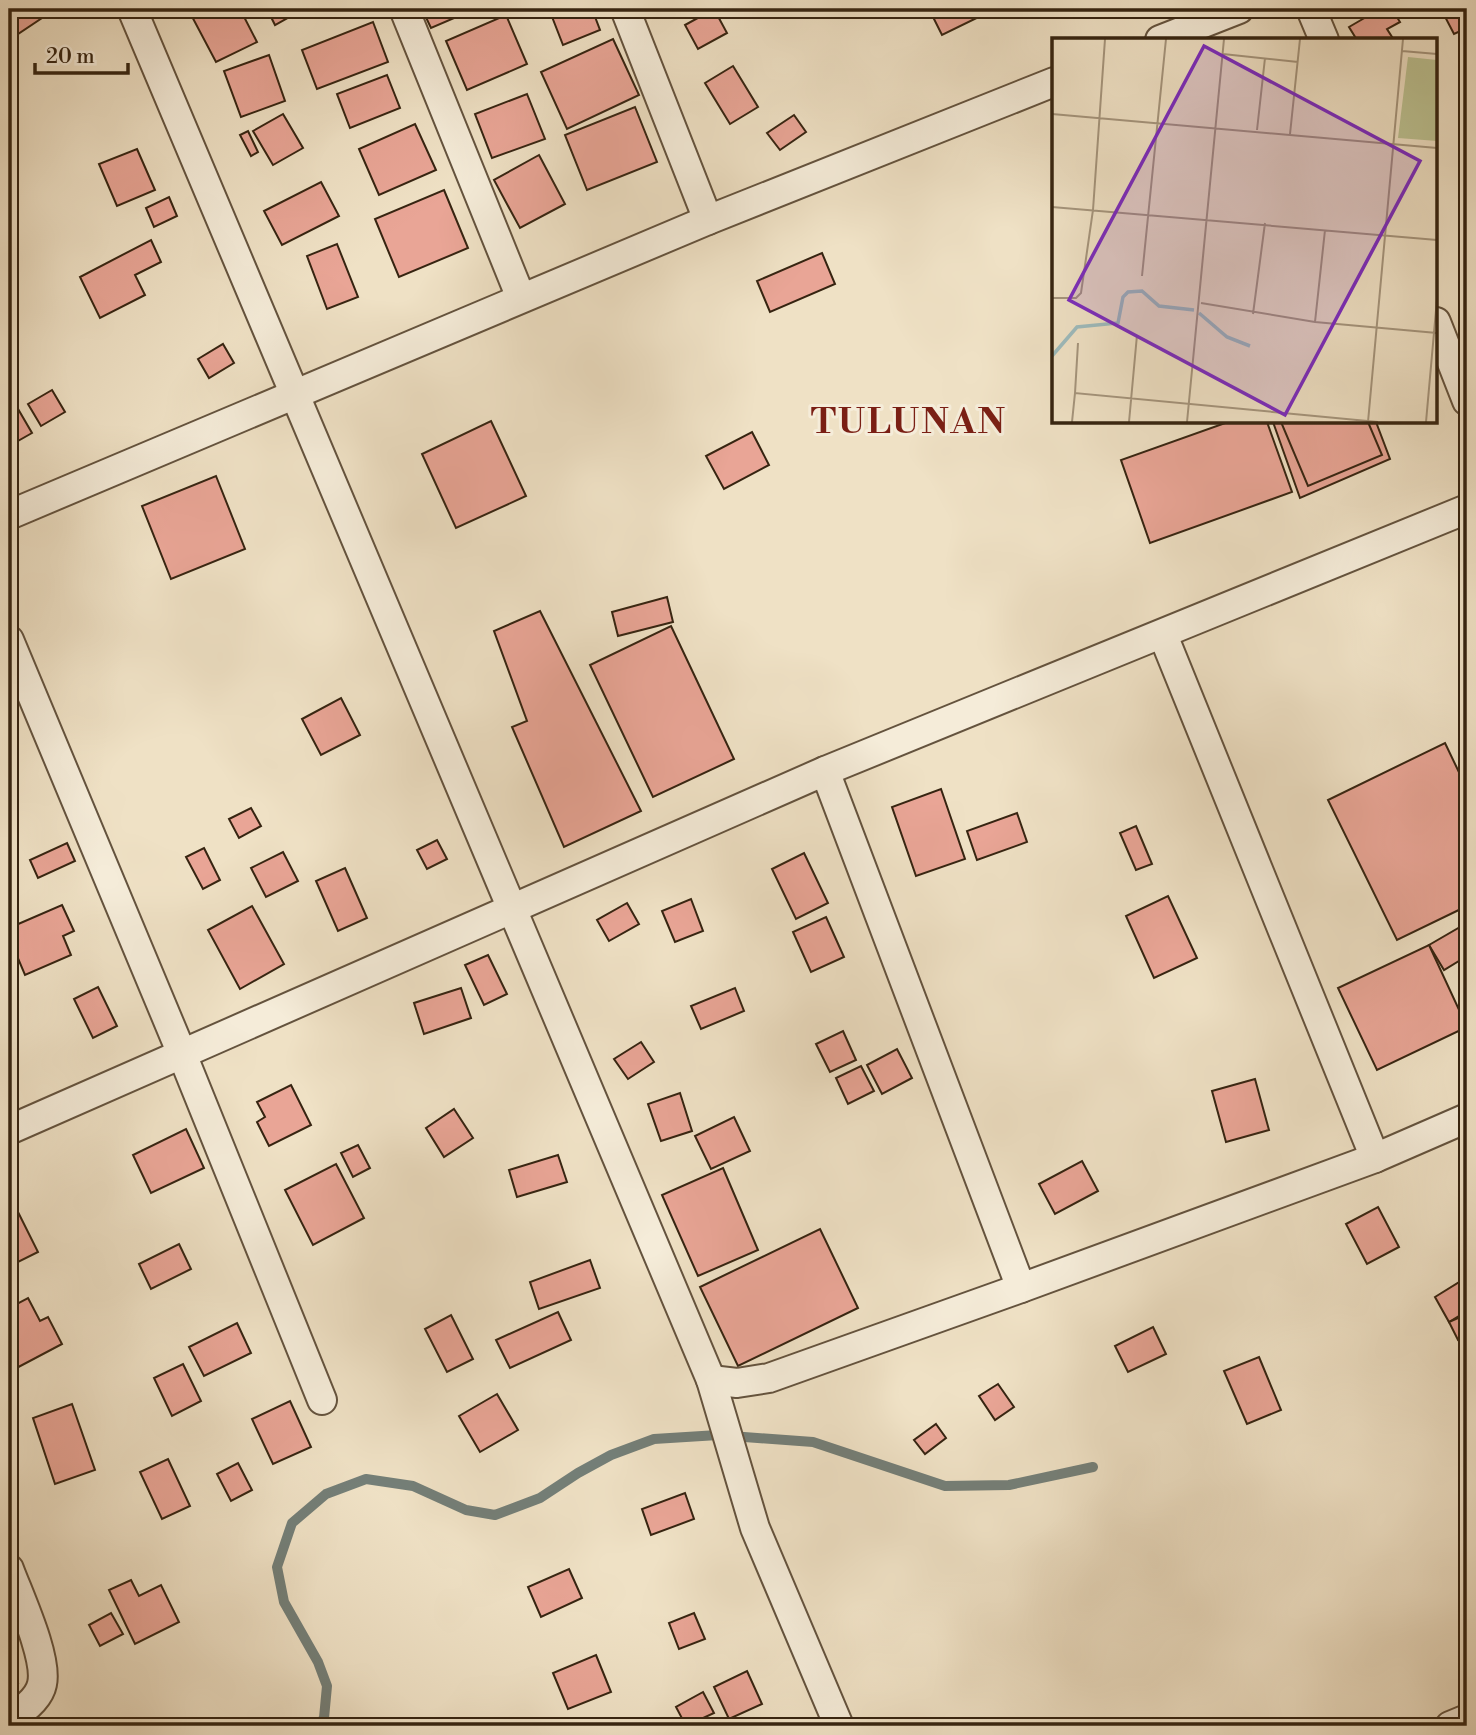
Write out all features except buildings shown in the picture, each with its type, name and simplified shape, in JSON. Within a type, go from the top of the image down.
[{"type":"street","points":[[132,9],[711,1380],[755,1528],[839,1726]]},
{"type":"street","points":[[404,9],[521,298]]},
{"type":"street","points":[[625,9],[708,220]]},
{"type":"street","points":[[1165,38],[1239,9]]},
{"type":"street","points":[[1311,9],[1323,38]]},
{"type":"street","points":[[9,515],[708,220],[1052,83]]},
{"type":"street","points":[[1438,327],[1467,401]]},
{"type":"street","points":[[9,1130],[825,771],[1467,509]]},
{"type":"street","points":[[1163,635],[1375,1157]]},
{"type":"street","points":[[9,640],[182,1054],[322,1400]]},
{"type":"street","points":[[825,771],[1021,1288]]},
{"type":"street","points":[[711,1380],[737,1383],[769,1378],[1375,1157],[1467,1118]]},
{"type":"street","points":[[9,1569],[44,1666],[42,1687],[29,1705],[9,1719]]},
{"type":"street","points":[[1450,1726],[1467,1719]]},
{"type":"waterway","points":[[318,1726],[324,1718],[327,1686],[318,1662],[284,1602],[277,1567],[292,1523],[326,1494],[366,1479],[413,1486],[466,1510],[495,1515],[540,1498],[611,1455],[654,1439],[718,1435],[813,1442],[945,1486],[1009,1485],[1093,1467]]},
{"type":"district","name":"TULUNAN","points":[[909,421]]}]
